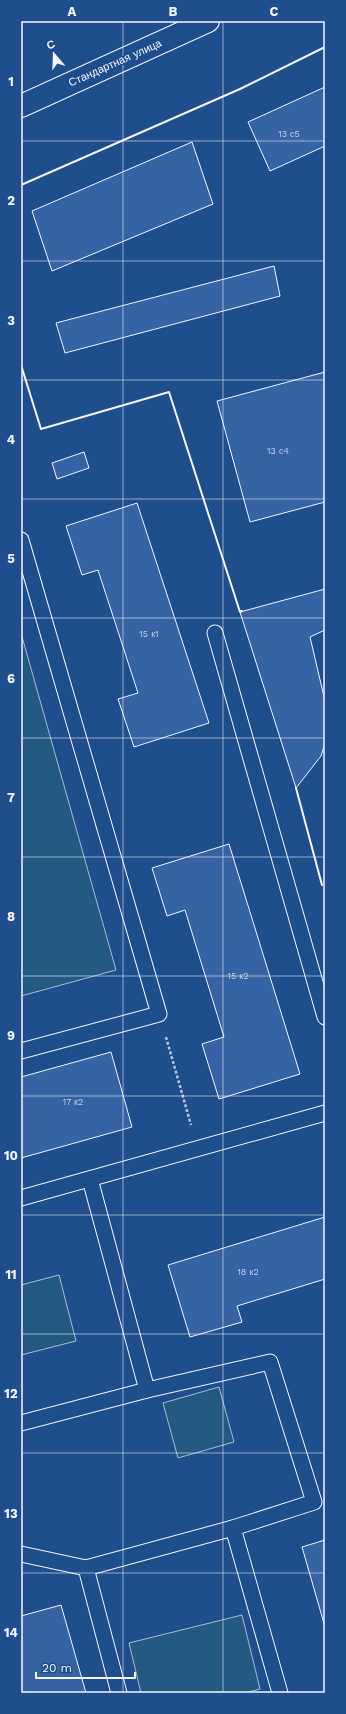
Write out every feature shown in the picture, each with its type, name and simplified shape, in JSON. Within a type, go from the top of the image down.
[{"type":"street","name":"Стандартная улица","points":[[21,106],[208,21]]},
{"type":"lane","points":[[21,543],[159,1014],[21,1051]]},
{"type":"lane","points":[[215,633],[325,1017]]},
{"type":"lane","points":[[21,1198],[325,1113]]},
{"type":"lane","points":[[90,1179],[147,1390]]},
{"type":"lane","points":[[21,1423],[147,1390],[270,1362],[314,1502],[233,1528],[86,1568],[21,1554]]},
{"type":"lane","points":[[233,1528],[280,1693]]},
{"type":"lane","points":[[86,1568],[118,1693]]},
{"type":"path","points":[[159,1014],[198,1148]]},
{"type":"shaded area","points":[[21,633],[116,970],[21,996]]},
{"type":"shaded area","points":[[59,1275],[76,1341],[21,1355],[21,1285]]},
{"type":"shaded area","points":[[219,1387],[234,1442],[178,1458],[163,1403]]},
{"type":"shaded area","points":[[242,1615],[260,1689],[245,1693],[141,1693],[129,1643]]},
{"type":"building","points":[[325,87],[325,146],[270,171],[248,122]]},
{"type":"building","points":[[192,142],[213,204],[52,271],[32,211]]},
{"type":"building","points":[[274,266],[280,296],[65,353],[56,323]]},
{"type":"building","points":[[325,372],[325,502],[250,522],[217,401]]},
{"type":"building","points":[[84,452],[89,468],[57,479],[52,463]]},
{"type":"building","points":[[137,503],[209,723],[134,747],[118,699],[138,693],[98,570],[82,575],[66,526]]},
{"type":"building","points":[[325,589],[325,630],[310,637],[325,701],[325,743],[321,756],[296,788],[240,612]]},
{"type":"building","points":[[229,844],[300,1074],[219,1099],[202,1044],[224,1037],[185,910],[167,916],[152,868]]},
{"type":"building","points":[[111,1052],[132,1127],[21,1158],[21,1077]]},
{"type":"building","points":[[325,1217],[325,1279],[237,1306],[242,1322],[190,1337],[168,1265]]},
{"type":"building","points":[[325,1540],[325,1627],[302,1547]]},
{"type":"building","points":[[61,1605],[86,1693],[21,1693],[21,1616]]},
{"type":"wall","points":[[21,185],[240,89],[325,47]]},
{"type":"wall","points":[[21,365],[41,429],[169,392],[240,612],[242,611]]},
{"type":"wall","points":[[296,788],[322,885]]}]
